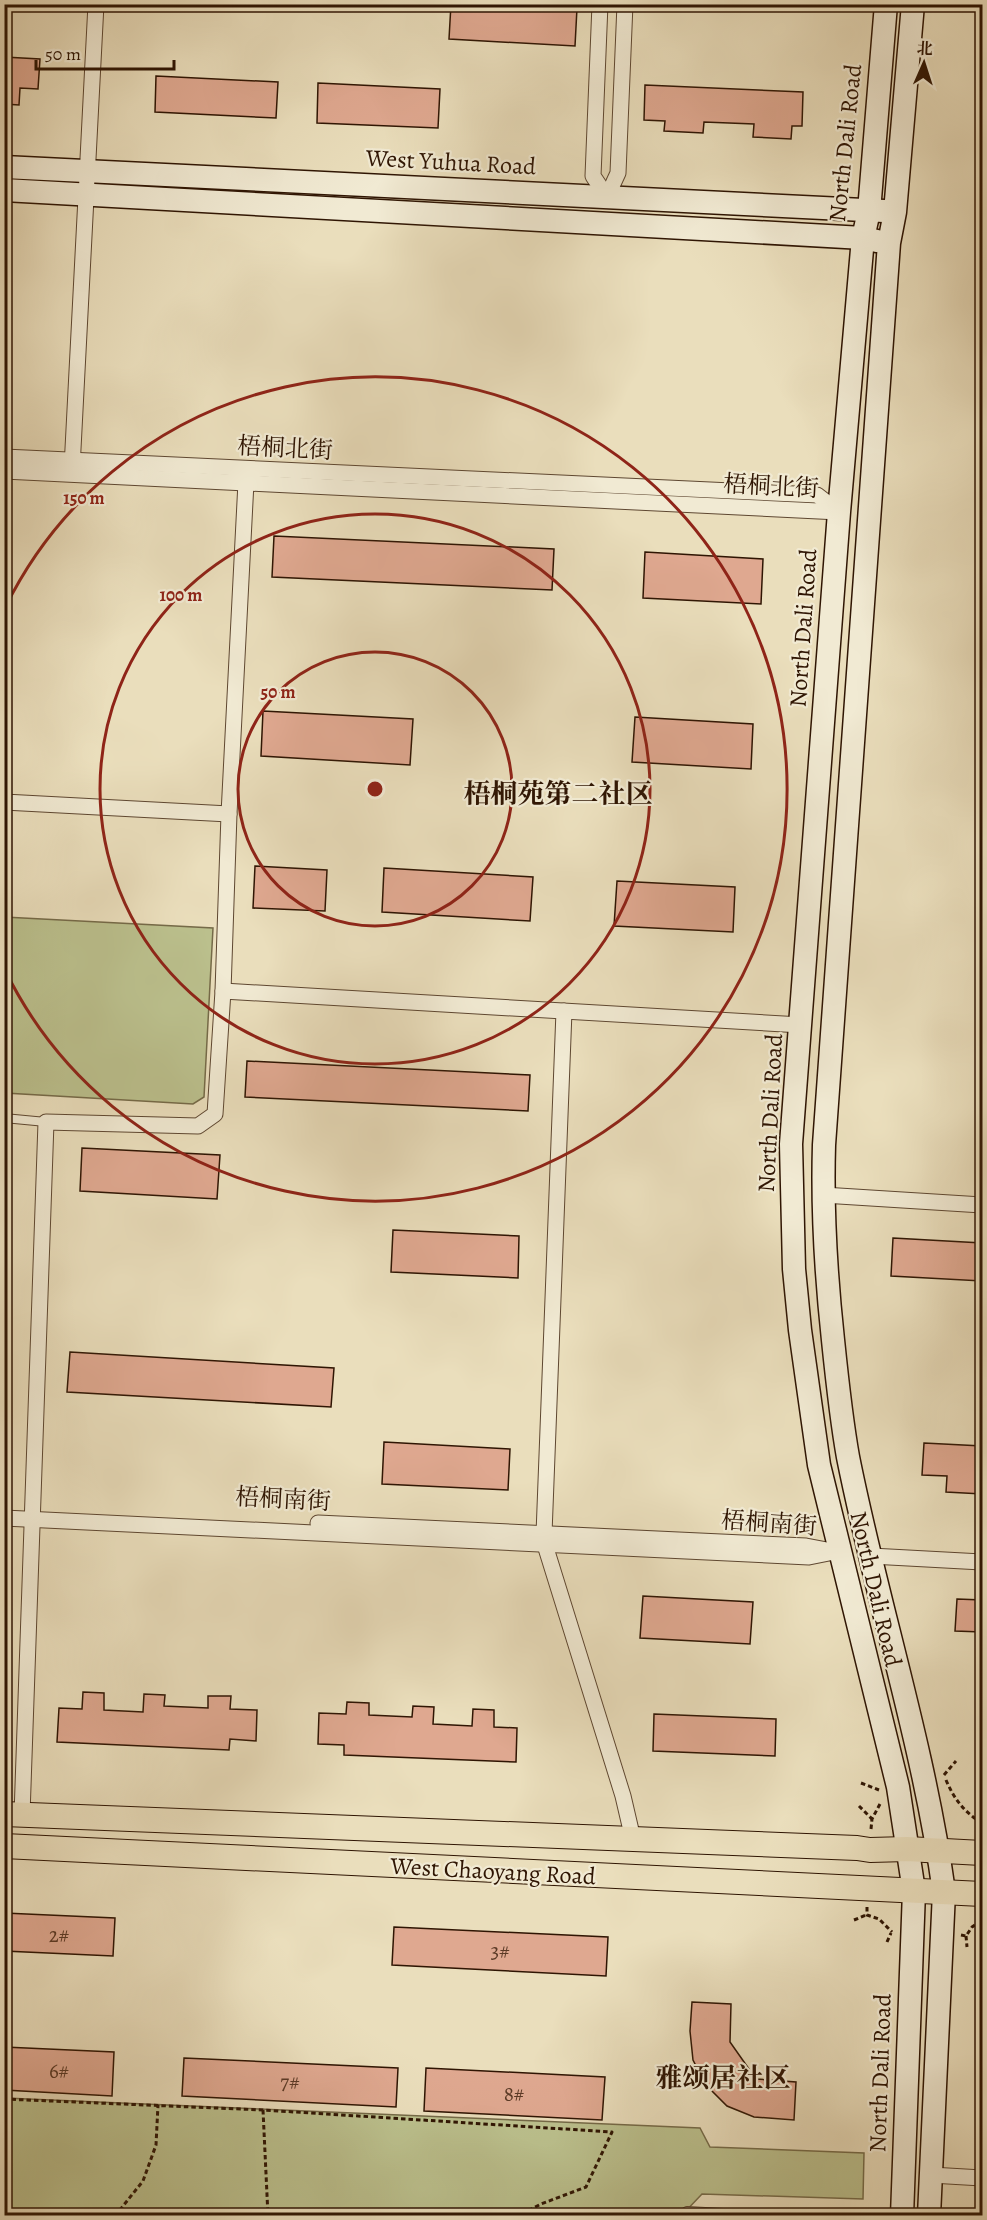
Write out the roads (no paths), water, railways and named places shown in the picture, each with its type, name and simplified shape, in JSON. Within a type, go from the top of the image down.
[{"type":"main road","name":"North Dali Road","points":[[886,4],[869,211],[862,238],[839,512],[791,1144],[794,1269],[819,1466],[898,1787],[914,1891],[902,2216]]},
{"type":"main road","name":"North Dali Road","points":[[913,4],[895,212],[889,243],[824,1145],[823,1196],[825,1265],[848,1456],[922,1769],[944,1892],[929,2216]]},
{"type":"main road","name":"West Yuhua Road","points":[[4,167],[88,182],[862,238],[889,243]]},
{"type":"main road","name":"West Yuhua Road","points":[[4,190],[88,182],[607,197],[895,212]]},
{"type":"main road","name":"West Chaoyang Road","points":[[13,1814],[982,1853]]},
{"type":"main road","points":[[12,1847],[13,1814]]},
{"type":"main road","name":"West Chaoyang Road","points":[[12,1847],[982,1894]]},
{"type":"street","points":[[72,467],[96,4]]},
{"type":"street","points":[[600,4],[592,176],[607,197],[618,173],[625,4]]},
{"type":"street","name":"梧桐北街","points":[[4,457],[72,467],[247,475],[839,512]]},
{"type":"street","name":"梧桐北街","points":[[4,471],[72,467]]},
{"type":"street","points":[[13,1814],[32,1515],[46,1122],[198,1126],[215,1114],[223,991],[229,814],[247,475]]},
{"type":"street","points":[[4,802],[229,814]]},
{"type":"street","points":[[223,991],[801,1025]]},
{"type":"street","points":[[564,1011],[544,1540],[623,1796],[633,1839]]},
{"type":"street","points":[[823,1196],[982,1205]]},
{"type":"street","name":"梧桐南街","points":[[4,1509],[32,1515]]},
{"type":"street","name":"梧桐南街","points":[[4,1518],[32,1515],[544,1540],[806,1546],[839,1551]]},
{"type":"street","points":[[871,1556],[982,1562]]},
{"type":"street","points":[[931,2175],[982,2178]]},
{"type":"lane","points":[[4,1119],[46,1122]]},
{"type":"lane","points":[[679,2216],[687,2211],[779,2216]]},
{"type":"district","name":"梧桐苑第二社区","points":[[558,794]]},
{"type":"district","name":"雅颂居社区","points":[[723,2078]]}]
